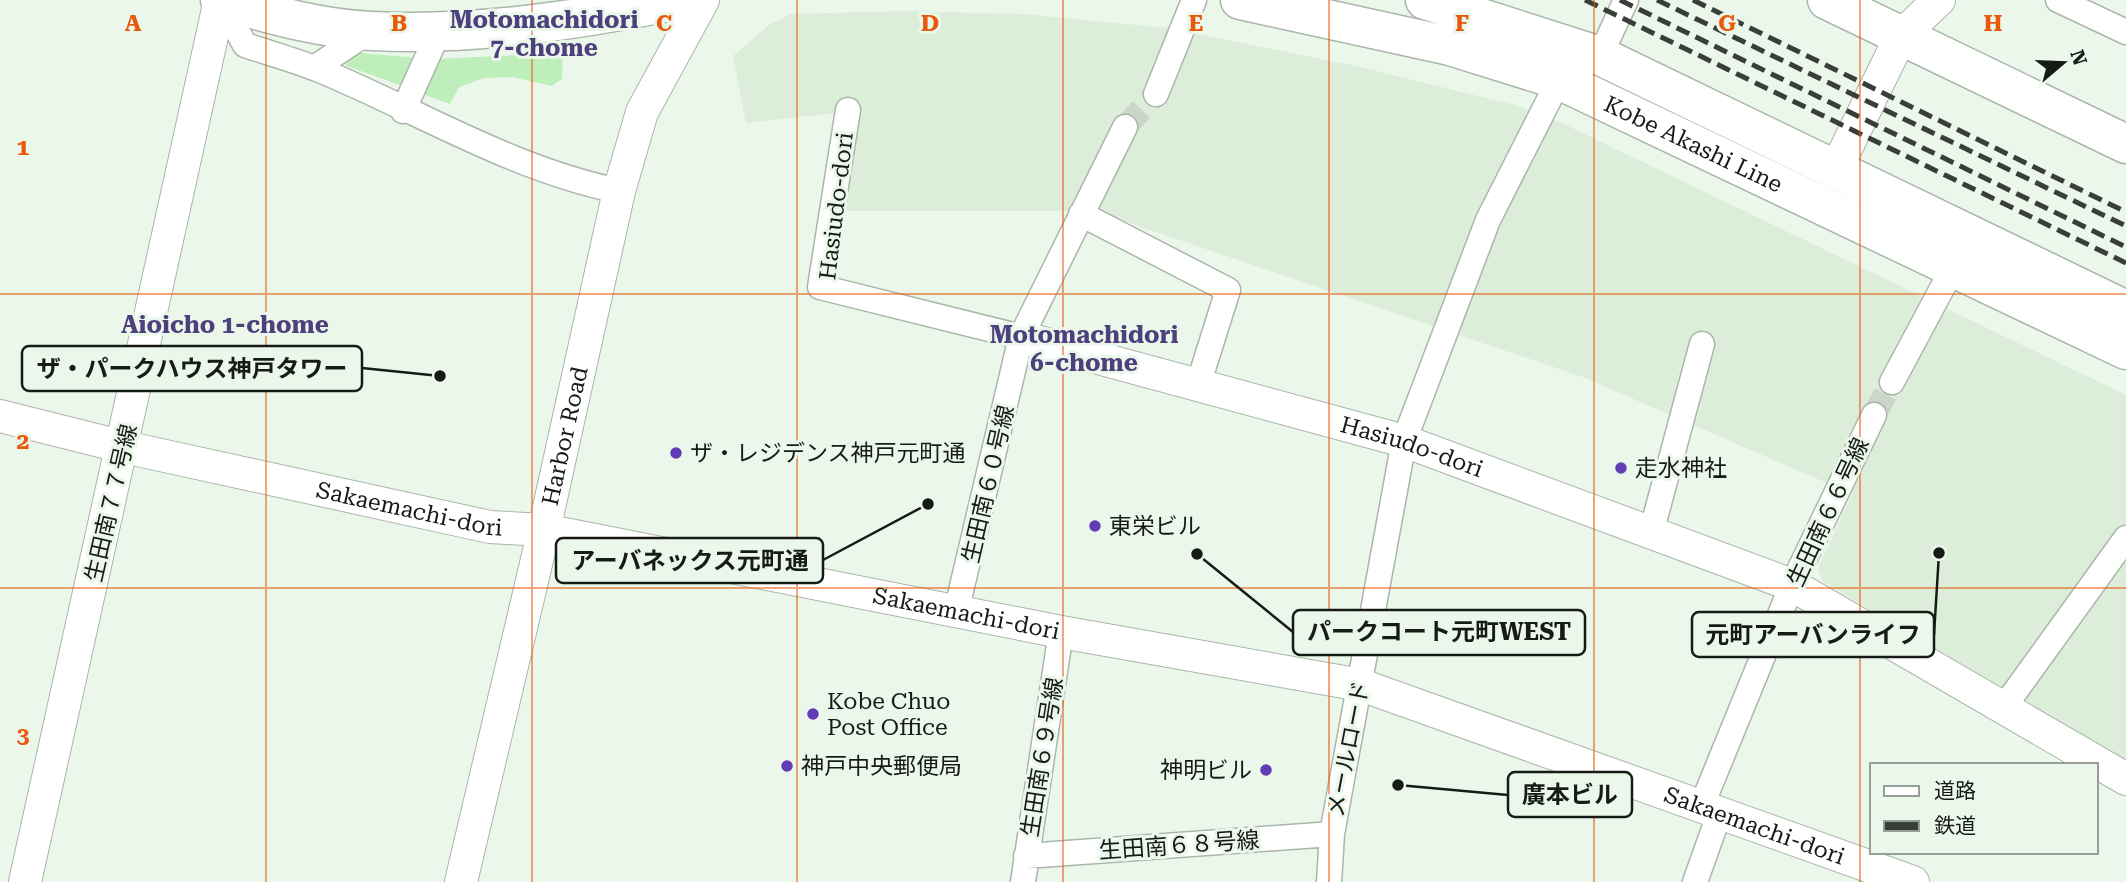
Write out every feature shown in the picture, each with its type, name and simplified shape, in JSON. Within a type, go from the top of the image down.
[{"type":"main road","points":[[220,0],[306,22],[370,31],[439,31],[578,19],[679,0]]},
{"type":"main road","name":"Kobe Akashi Line","points":[[1240,0],[1450,46],[1559,80],[2126,350]]},
{"type":"main road","name":"Kobe Akashi Line","points":[[1425,0],[1478,10],[1600,56],[2126,310]]},
{"type":"main road","points":[[1827,0],[2126,144]]},
{"type":"street","points":[[220,0],[246,45],[314,68],[404,111],[538,167],[619,191]]},
{"type":"street","name":"生田南７７号線","points":[[25,882],[124,447],[220,0]]},
{"type":"street","name":"Harbor Road","points":[[461,882],[544,530],[619,191],[642,112],[703,0]]},
{"type":"street","points":[[1156,94],[1194,0]]},
{"type":"street","points":[[1559,80],[1600,56],[1626,0]]},
{"type":"street","points":[[1835,171],[1901,36],[1939,0]]},
{"type":"street","points":[[2058,0],[2087,6],[2126,32]]},
{"type":"street","points":[[314,68],[370,31]]},
{"type":"street","points":[[404,111],[439,31]]},
{"type":"street","name":"メールロード","points":[[1329,882],[1332,834],[1404,441],[1488,220],[1559,80]]},
{"type":"street","name":"Hasiudo-dori","points":[[848,110],[820,287],[1021,337],[1404,441],[1792,585],[2126,779]]},
{"type":"street","name":"生田南６０号線","points":[[957,612],[1021,337],[1125,127]]},
{"type":"street","points":[[1082,214],[1228,290],[1198,386]]},
{"type":"street","points":[[1892,382],[1954,266]]},
{"type":"street","points":[[1651,533],[1702,344]]},
{"type":"street","name":"生田南６６号線","points":[[1695,882],[1711,808],[1792,585],[1874,415]]},
{"type":"street","name":"Sakaemachi-dori","points":[[0,416],[124,447],[490,527],[544,530],[1061,632],[1361,685],[1913,882]]},
{"type":"street","points":[[2004,707],[2126,538]]},
{"type":"street","name":"生田南６９号線","points":[[1023,882],[1061,632]]},
{"type":"street","name":"生田南６８号線","points":[[1026,856],[1332,834]]},
{"type":"shaded area","points":[[904,11],[1022,14],[1168,28],[1356,66],[1515,105],[1566,125],[2126,395],[2126,762],[1822,581],[1818,568],[1852,494],[1583,377],[1094,211],[840,211],[854,111],[746,123],[733,56],[769,25],[791,14]]},
{"type":"green space","points":[[351,52],[418,58],[405,87],[347,66],[341,56]]},
{"type":"green space","points":[[563,53],[562,79],[552,86],[512,77],[484,78],[459,87],[450,104],[425,95],[437,59]]},
{"type":"tunnel","points":[[1125,127],[1156,94]]},
{"type":"tunnel","points":[[1874,415],[1892,382]]},
{"type":"railway","points":[[1585,0],[2126,263]]},
{"type":"railway","points":[[1620,0],[2126,247]]},
{"type":"railway","points":[[1657,0],[2126,226]]},
{"type":"railway","points":[[1693,0],[2126,212]]},
{"type":"place","name":"ザ・パークハウス神戸タワー","points":[[440,376]]},
{"type":"place","name":"ザ・レジデンス神戸元町通","points":[[676,453]]},
{"type":"place","name":"走水神社","points":[[1621,468]]},
{"type":"place","name":"アーバネックス元町通","points":[[928,504]]},
{"type":"place","name":"東栄ビル","points":[[1095,526]]},
{"type":"place","name":"元町アーバンライフ","points":[[1939,553]]},
{"type":"place","name":"パークコート元町WEST","points":[[1197,554]]},
{"type":"place","name":"Kobe Chuo Post Office","points":[[813,714]]},
{"type":"place","name":"神戸中央郵便局","points":[[787,766]]},
{"type":"place","name":"神明ビル","points":[[1266,770]]},
{"type":"place","name":"廣本ビル","points":[[1398,785]]},
{"type":"district","name":"Motomachidori 7-chome","points":[[544,34]]},
{"type":"district","name":"Aioicho 1-chome","points":[[225,325]]},
{"type":"district","name":"Motomachidori 6-chome","points":[[1084,349]]}]
